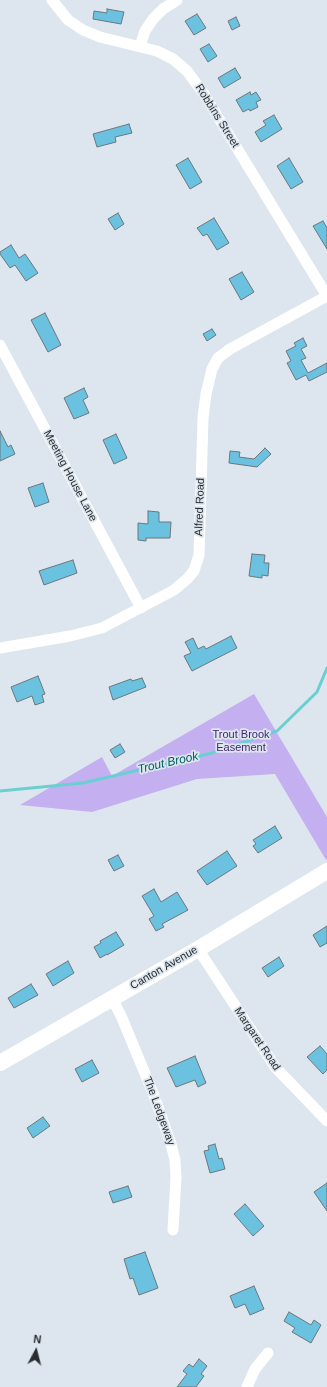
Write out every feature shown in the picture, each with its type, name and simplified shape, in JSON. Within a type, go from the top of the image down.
[{"type":"main road","name":"Canton Avenue","points":[[0,1063],[198,949],[327,871]]},
{"type":"street","name":"Robbins Street","points":[[52,0],[68,20],[83,30],[100,37],[157,51],[173,59],[180,65],[204,94],[327,296]]},
{"type":"street","points":[[140,46],[145,32],[153,19],[163,9],[177,0]]},
{"type":"street","name":"Alfred Road","points":[[0,648],[57,639],[93,631],[141,608],[180,585],[190,576],[196,566],[199,549],[204,406],[208,382],[214,363],[222,354],[230,349],[327,296]]},
{"type":"street","name":"Meeting House Lane","points":[[0,345],[141,608]]},
{"type":"street","name":"Margaret Road","points":[[198,949],[262,1049],[276,1068],[327,1121]]},
{"type":"street","name":"The Ledgeway","points":[[112,998],[154,1093],[171,1144],[175,1160],[176,1186],[173,1230]]},
{"type":"street","points":[[247,1387],[254,1369],[268,1353]]},
{"type":"green space","name":"Trout Brook Easement","points":[[254,694],[327,817],[326,860],[275,774],[197,779],[92,812],[20,805],[102,757],[112,776]]},
{"type":"building","points":[[107,9],[124,12],[121,24],[93,19],[94,11],[107,13]]},
{"type":"building","points":[[197,14],[206,28],[194,35],[185,21]]},
{"type":"building","points":[[236,17],[240,26],[232,30],[228,21]]},
{"type":"building","points":[[209,44],[217,56],[208,62],[200,49]]},
{"type":"building","points":[[235,68],[241,78],[224,88],[218,78]]},
{"type":"building","points":[[250,92],[251,95],[256,92],[261,100],[256,102],[258,107],[250,111],[249,109],[243,112],[236,100]]},
{"type":"building","points":[[274,115],[282,129],[261,142],[255,132],[266,125],[263,121]]},
{"type":"building","points":[[129,124],[132,133],[115,137],[116,142],[97,147],[93,134]]},
{"type":"building","points":[[188,158],[202,182],[190,189],[176,165]]},
{"type":"building","points":[[289,158],[303,182],[291,189],[277,166]]},
{"type":"building","points":[[118,213],[124,224],[115,230],[108,219]]},
{"type":"building","points":[[214,218],[229,243],[217,250],[207,234],[203,236],[197,228]]},
{"type":"building","points":[[323,221],[327,228],[327,249],[313,226]]},
{"type":"building","points":[[11,245],[19,258],[25,254],[38,273],[26,281],[15,265],[10,268],[0,254],[0,252]]},
{"type":"building","points":[[242,272],[254,292],[241,300],[229,279]]},
{"type":"building","points":[[45,313],[61,345],[48,352],[31,320]]},
{"type":"building","points":[[212,329],[216,335],[207,341],[203,334]]},
{"type":"building","points":[[303,338],[307,346],[301,349],[306,358],[301,360],[308,373],[327,363],[327,372],[309,381],[306,375],[296,380],[287,363],[291,361],[286,351],[296,346],[294,343]]},
{"type":"building","points":[[84,388],[88,397],[83,400],[89,413],[74,419],[64,398]]},
{"type":"building","points":[[0,431],[8,447],[11,445],[15,454],[0,461]]},
{"type":"building","points":[[116,434],[127,458],[114,464],[103,440]]},
{"type":"building","points":[[265,448],[271,454],[257,467],[229,463],[230,451],[240,452],[239,457],[254,459]]},
{"type":"building","points":[[43,483],[49,502],[35,507],[28,488]]},
{"type":"building","points":[[148,511],[159,512],[159,522],[171,522],[170,538],[146,538],[146,541],[138,540],[138,523],[148,524]]},
{"type":"building","points":[[252,554],[265,555],[264,563],[269,563],[268,576],[262,575],[262,578],[249,576]]},
{"type":"building","points":[[73,560],[77,573],[44,585],[39,571]]},
{"type":"building","points":[[231,636],[237,648],[192,671],[184,656],[191,653],[185,642],[193,638],[198,649],[204,646],[206,649]]},
{"type":"building","points":[[38,676],[45,694],[42,695],[44,702],[35,705],[32,696],[17,702],[11,687]]},
{"type":"building","points":[[142,678],[146,687],[113,700],[109,687],[131,679],[132,681]]},
{"type":"building","points":[[120,744],[125,752],[115,758],[110,750]]},
{"type":"building","points":[[275,826],[282,838],[258,853],[253,846],[256,844],[253,840]]},
{"type":"building","points":[[227,851],[237,866],[207,885],[197,871]]},
{"type":"building","points":[[118,855],[124,866],[114,871],[108,860]]},
{"type":"building","points":[[154,889],[161,902],[177,892],[188,910],[162,924],[164,927],[156,931],[149,919],[154,916],[142,896]]},
{"type":"building","points":[[327,926],[327,943],[320,947],[313,935]]},
{"type":"building","points":[[116,932],[124,945],[100,958],[94,947],[101,943],[100,941]]},
{"type":"building","points":[[279,957],[284,966],[268,977],[262,968]]},
{"type":"building","points":[[68,961],[74,973],[53,986],[46,974]]},
{"type":"building","points":[[31,984],[38,995],[14,1008],[8,998]]},
{"type":"building","points":[[320,1046],[327,1054],[327,1070],[323,1074],[307,1057]]},
{"type":"building","points":[[195,1056],[206,1083],[198,1087],[195,1080],[176,1087],[167,1068]]},
{"type":"building","points":[[92,1060],[99,1073],[82,1082],[75,1069]]},
{"type":"building","points":[[43,1117],[50,1126],[33,1138],[27,1128]]},
{"type":"building","points":[[215,1144],[219,1159],[222,1158],[225,1169],[210,1173],[204,1151],[209,1150],[208,1146]]},
{"type":"building","points":[[327,1183],[327,1211],[314,1192]]},
{"type":"building","points":[[128,1186],[132,1197],[113,1203],[109,1192]]},
{"type":"building","points":[[245,1204],[264,1226],[253,1236],[234,1214]]},
{"type":"building","points":[[145,1252],[158,1288],[139,1295],[133,1278],[130,1279],[124,1259]]},
{"type":"building","points":[[254,1286],[264,1309],[250,1315],[245,1304],[235,1308],[230,1296]]},
{"type":"building","points":[[289,1312],[311,1325],[314,1320],[321,1325],[311,1343],[292,1332],[295,1328],[284,1321]]},
{"type":"building","points":[[199,1359],[207,1366],[201,1374],[204,1376],[196,1387],[177,1387],[187,1374],[183,1371],[189,1364],[193,1367]]},
{"type":"waterway","name":"Trout Brook","points":[[0,791],[83,783],[212,753],[277,731],[317,692],[327,668]]}]
